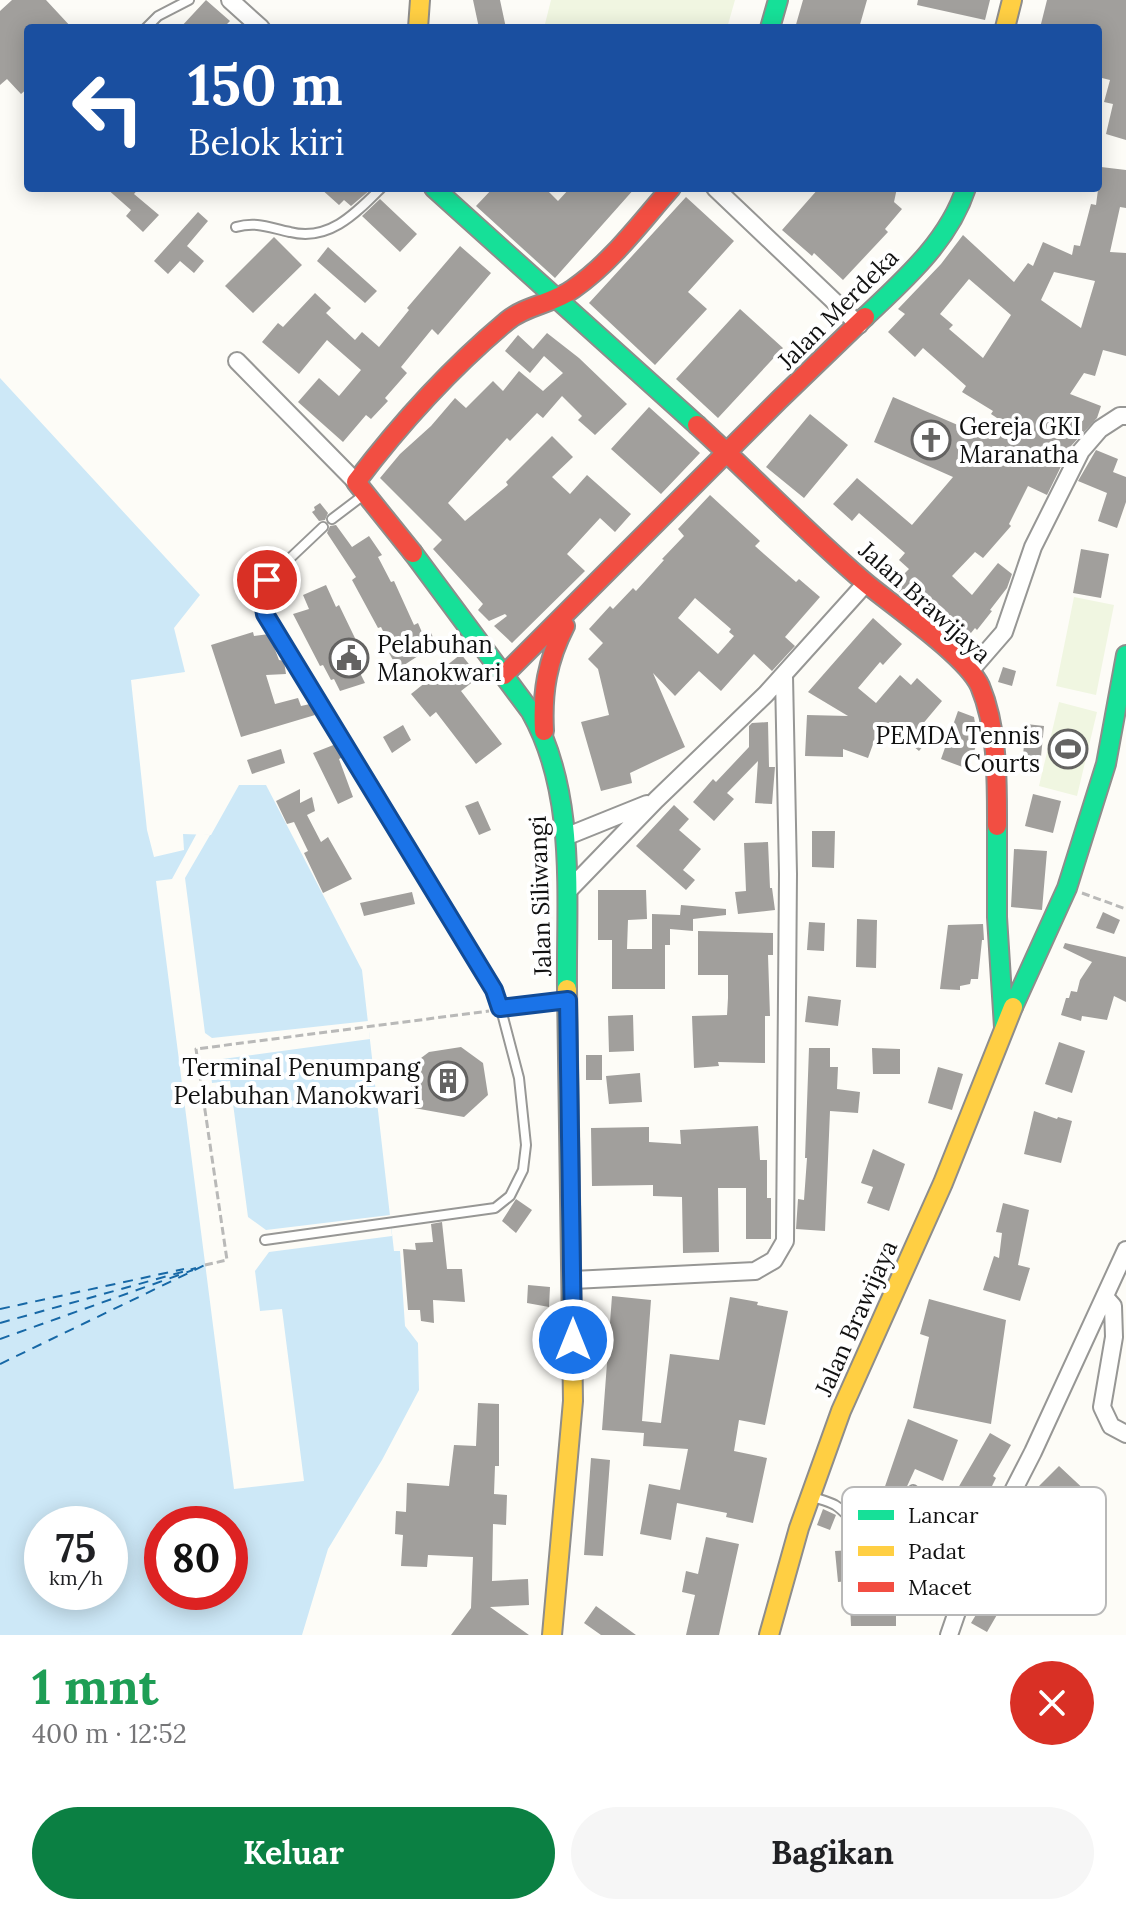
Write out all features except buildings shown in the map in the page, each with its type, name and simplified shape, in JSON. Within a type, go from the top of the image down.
[{"type":"main road","points":[[418,24],[420,0]]},
{"type":"main road","points":[[771,24],[778,0]]},
{"type":"main road","points":[[1006,24],[1012,0]]},
{"type":"main road","name":"Jalan Brawijaya","points":[[438,192],[727,452],[866,583],[971,670],[981,684],[991,727],[1004,1027]]},
{"type":"main road","points":[[360,488],[392,435],[509,319],[526,309],[556,301],[587,279],[667,192]]},
{"type":"main road","name":"Jalan Merdeka","points":[[727,452],[859,325],[920,261],[950,225],[965,192]]},
{"type":"main road","points":[[504,675],[727,452]]},
{"type":"main road","name":"Jalan Siliwangi","points":[[360,488],[427,571],[544,733],[559,787],[565,837],[573,1280],[572,1429],[552,1635]]},
{"type":"main road","points":[[544,733],[542,696],[547,661],[579,601]]},
{"type":"main road","name":"Jalan Brawijaya","points":[[769,1635],[809,1496],[841,1411],[943,1183],[1004,1027],[1067,888],[1106,764],[1126,655]]},
{"type":"main road","points":[[1001,968],[1029,973]]},
{"type":"street","points":[[230,0],[257,24]]},
{"type":"street","points":[[719,192],[859,325]]},
{"type":"street","points":[[237,361],[360,488]]},
{"type":"street","points":[[971,670],[1003,634],[1033,547],[1081,451],[1100,429],[1120,416],[1126,416]]},
{"type":"street","points":[[566,893],[656,800],[784,676],[866,583]]},
{"type":"street","points":[[573,1280],[755,1271],[769,1266],[783,1247],[788,1151],[784,676]]},
{"type":"street","points":[[565,837],[656,800]]},
{"type":"street","points":[[1016,1487],[1126,1250]]},
{"type":"street","points":[[1105,1297],[1113,1306],[1115,1326],[1102,1407],[1111,1426],[1126,1434]]},
{"type":"street","points":[[949,1635],[956,1615]]},
{"type":"lane","points":[[150,24],[158,16],[189,0]]},
{"type":"lane","points":[[236,227],[251,223],[301,235],[319,232],[338,226],[376,192]]},
{"type":"lane","points":[[332,519],[360,488]]},
{"type":"lane","points":[[265,1240],[495,1208],[510,1196],[523,1170],[526,1145],[519,1078],[494,990],[265,614],[262,596],[267,580],[323,527]]},
{"type":"lane","points":[[500,1008],[568,1000]]},
{"type":"lane","points":[[809,1496],[832,1503],[842,1512]]},
{"type":"path","points":[[1067,888],[1126,909]]},
{"type":"path","points":[[205,1265],[227,1260],[196,1049],[474,1015],[500,1008]]},
{"type":"green space","points":[[551,0],[735,0],[728,24],[545,24]]},
{"type":"green space","points":[[1074,597],[1114,605],[1096,695],[1056,686]]},
{"type":"green space","name":"PEMDA Tennis Courts","points":[[1059,702],[1097,712],[1077,796],[1039,786]]},
{"type":"water","points":[[0,378],[200,595],[174,628],[185,672],[131,680],[147,830],[154,857],[184,850],[183,834],[211,835],[239,785],[266,785],[362,970],[394,1251],[400,1251],[405,1326],[418,1343],[419,1390],[382,1460],[328,1549],[302,1635],[0,1635]]},
{"type":"pier","points":[[197,833],[210,835],[185,878],[205,1033],[212,1038],[368,1021],[370,1039],[215,1060],[210,1066],[212,1083],[230,1081],[248,1217],[266,1230],[390,1215],[392,1236],[269,1252],[255,1271],[260,1311],[282,1309],[304,1481],[234,1489],[156,881],[172,879]]},
{"type":"ferry route","points":[[0,1364],[205,1265]]},
{"type":"ferry route","points":[[0,1323],[196,1268]]},
{"type":"ferry route","points":[[0,1309],[184,1269]]},
{"type":"ferry route","points":[[0,1339],[193,1270]]},
{"type":"traffic: fast","points":[[771,24],[778,0]]},
{"type":"traffic: fast","points":[[438,192],[697,425]]},
{"type":"traffic: fast","points":[[865,317],[910,274],[937,242],[964,192]]},
{"type":"traffic: fast","points":[[413,553],[531,712],[546,744],[556,777],[566,847],[567,989]]},
{"type":"traffic: fast","points":[[1013,1007],[1067,888],[1106,764],[1126,655]]},
{"type":"traffic: fast","points":[[997,826],[997,917],[1004,1027]]},
{"type":"traffic: slow","points":[[418,24],[420,0]]},
{"type":"traffic: slow","points":[[1006,24],[1012,0]]},
{"type":"traffic: slow","points":[[552,1635],[573,1401],[567,989]]},
{"type":"traffic: slow","points":[[769,1635],[799,1528],[841,1411],[943,1183],[1013,1007]]},
{"type":"traffic: jam","points":[[413,553],[356,482],[408,418],[486,339],[514,316],[565,294],[587,278],[625,242],[668,192]]},
{"type":"traffic: jam","points":[[504,675],[865,317]]},
{"type":"traffic: jam","points":[[697,425],[845,565],[946,647],[973,674],[986,703],[993,737],[997,826]]},
{"type":"traffic: jam","points":[[544,731],[547,677],[565,626]]},
{"type":"place","name":"Gereja GKI Maranatha","points":[[931,440]]},
{"type":"place","name":"Pelabuhan Manokwari","points":[[349,658]]},
{"type":"place","name":"PEMDA Tennis Courts","points":[[1068,749]]},
{"type":"place","name":"Terminal Penumpang Pelabuhan Manokwari","points":[[448,1081]]},
{"type":"route","points":[[267,580],[262,596],[265,614],[494,990],[500,1008],[568,1000],[573,1340]]}]
